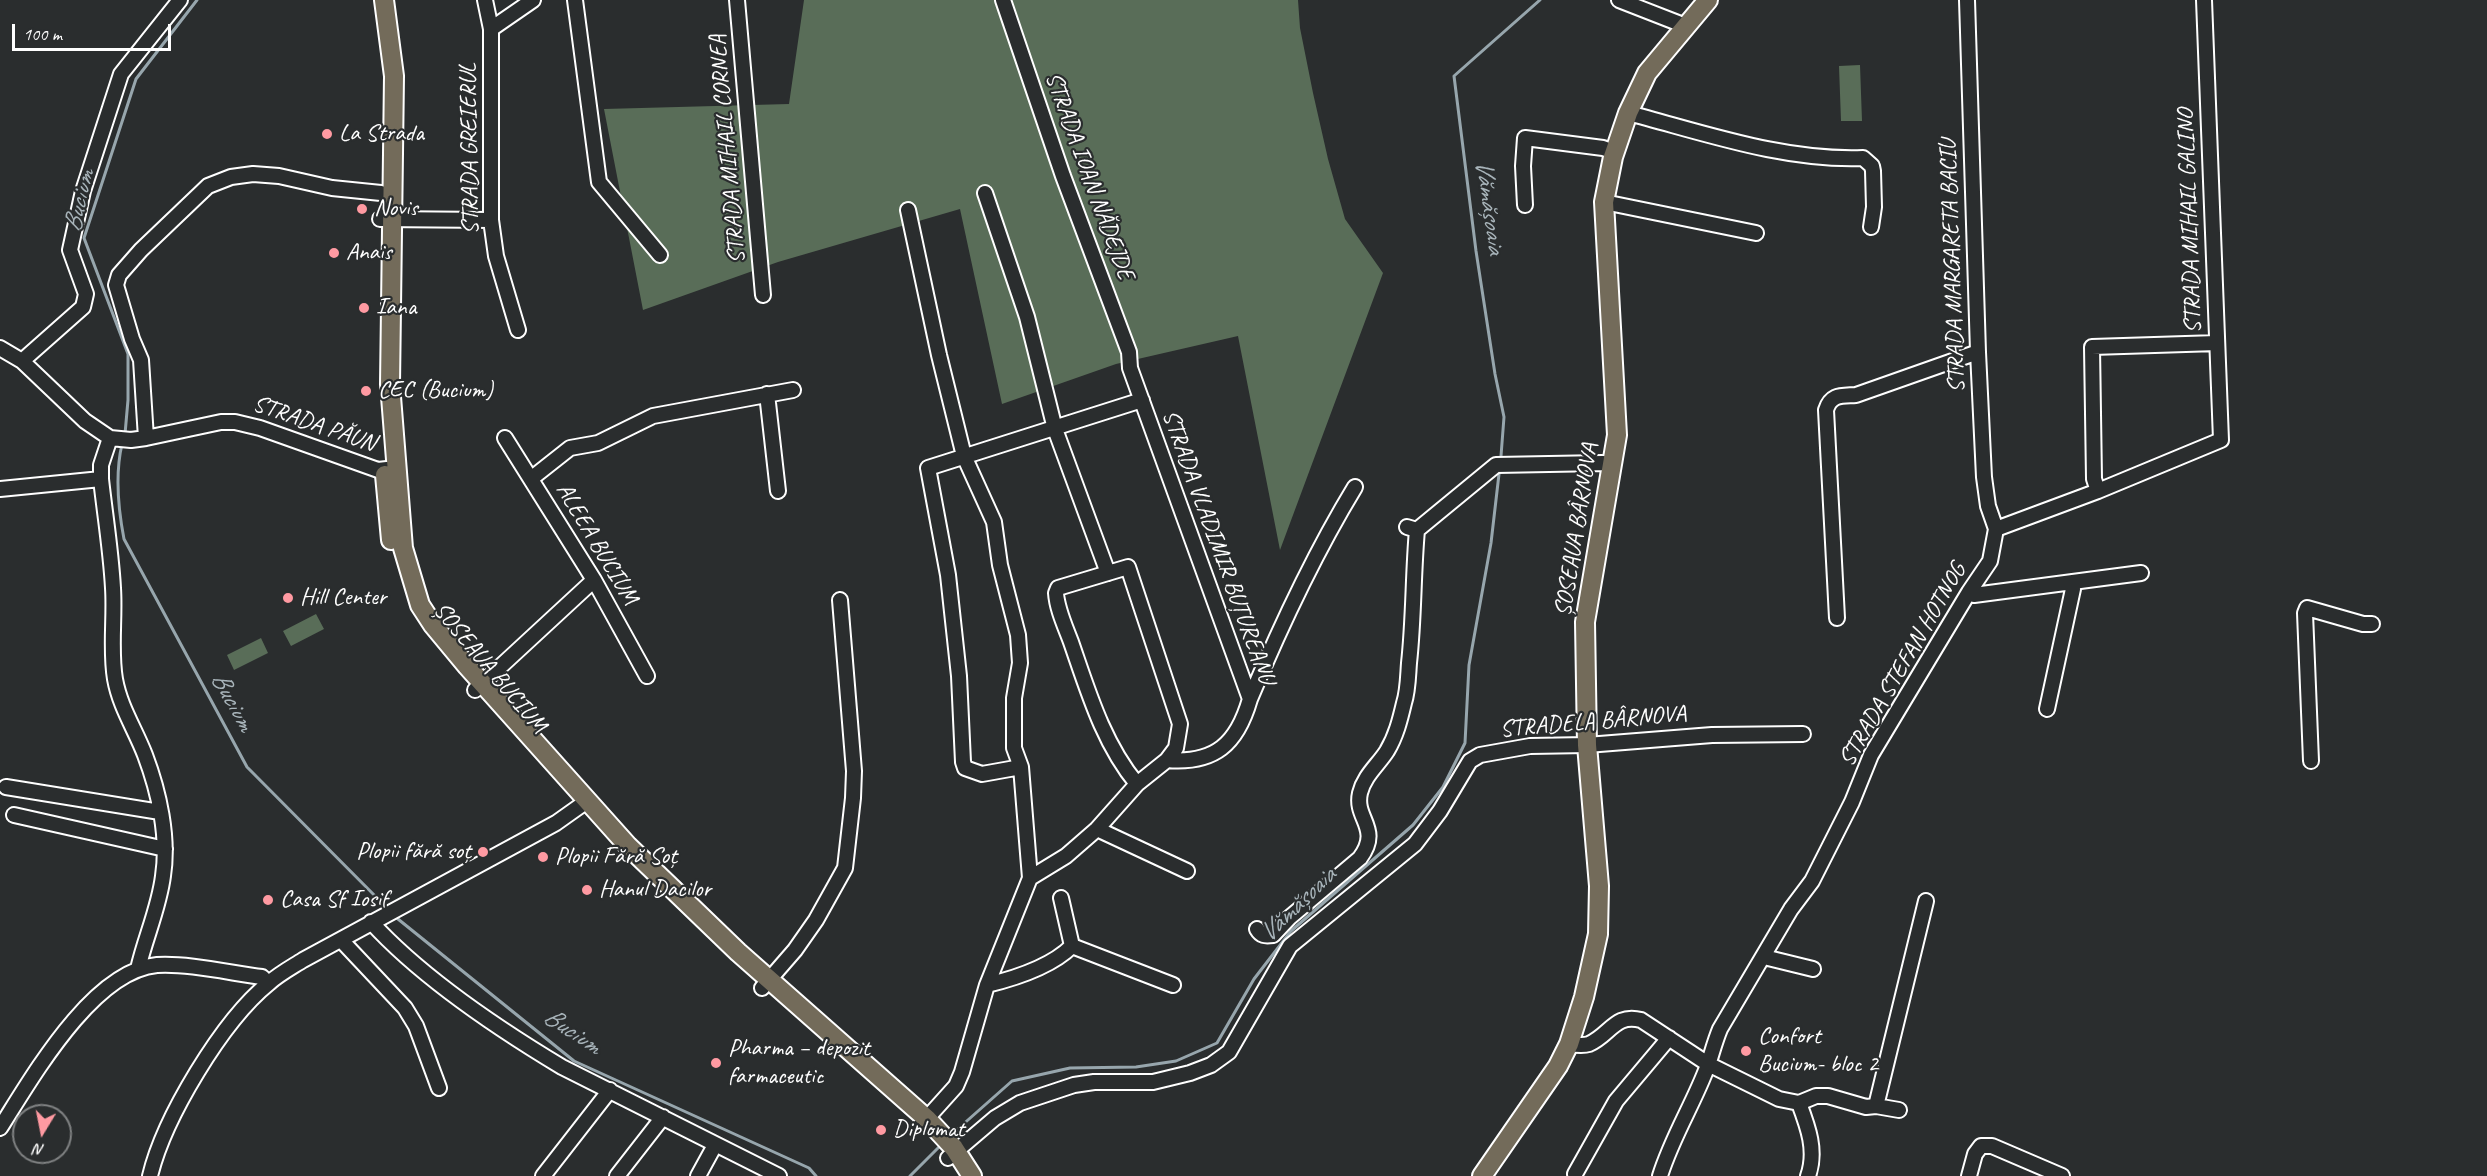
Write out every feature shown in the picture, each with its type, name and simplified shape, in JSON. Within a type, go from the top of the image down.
[{"type":"main road","name":"ȘOSEAUA BUCIUM","points":[[372,0],[382,77],[381,193],[386,219]]},
{"type":"main road","name":"ȘOSEAUA BUCIUM","points":[[384,0],[394,76],[379,375],[391,468],[387,510],[400,583],[410,609],[426,634],[478,686],[583,805],[603,837],[663,897],[926,1126],[972,1176]]},
{"type":"main road","name":"ȘOSEAUA BÂRNOVA","points":[[1482,1176],[1558,1066],[1569,1044],[1584,997],[1598,934],[1599,886],[1587,745],[1586,605],[1617,435],[1604,202],[1614,152],[1628,113],[1647,73],[1708,0]]},
{"type":"main road","name":"ȘOSEAUA BUCIUM","points":[[951,1153],[959,1176]]},
{"type":"street","points":[[22,361],[83,307],[86,294],[70,250],[83,191],[121,74],[180,0]]},
{"type":"street","name":"STRADA GREIERUL","points":[[485,0],[491,29],[493,130],[491,220],[496,256],[518,330]]},
{"type":"street","points":[[491,29],[533,0]]},
{"type":"street","points":[[575,0],[599,182],[660,255]]},
{"type":"street","name":"STRADA MIHAIL CORNEA","points":[[737,0],[763,295]]},
{"type":"street","name":"STRADA IOAN NĂDEJDE","points":[[1003,0],[1063,176],[1129,352],[1130,368]]},
{"type":"street","points":[[1619,0],[1678,23],[1683,28]]},
{"type":"street","name":"STRADA MARGARETA BACIU","points":[[1968,0],[1978,352],[1984,477],[1988,506],[1996,529]]},
{"type":"street","name":"STRADA MIHAIL GALINO","points":[[2098,491],[2221,440],[2204,0]]},
{"type":"street","points":[[1628,113],[1764,148],[1825,158],[1863,158],[1872,166],[1873,171],[1874,207],[1871,228]]},
{"type":"street","points":[[1525,206],[1523,166],[1525,138],[1603,148],[1614,152]]},
{"type":"street","points":[[146,438],[141,360],[132,339],[116,285],[119,275],[141,250],[177,213],[208,186],[231,177],[253,174],[279,176],[332,188],[381,193]]},
{"type":"street","points":[[985,193],[1027,317],[1055,429],[1108,573]]},
{"type":"street","points":[[1604,202],[1756,233]]},
{"type":"street","points":[[908,210],[939,355],[964,456],[994,522],[1000,565],[1018,635],[1020,663],[1013,724],[1014,748],[1021,767],[1030,878],[987,985],[962,1072],[956,1086],[926,1126]]},
{"type":"street","points":[[386,219],[491,220]]},
{"type":"street","points":[[1996,529],[2098,491],[2094,478],[2092,347],[2217,343]]},
{"type":"street","points":[[0,348],[22,361],[85,421],[113,438],[101,465],[101,479],[113,588],[114,676],[119,701],[145,756],[160,812],[165,849],[159,895],[138,969]]},
{"type":"street","points":[[1838,618],[1826,410],[1829,401],[1836,396],[1856,395],[1978,352]]},
{"type":"street","name":"STRADA VLADIMIR BUȚUREANU","points":[[1130,368],[1250,699],[1245,717],[1227,745],[1201,758],[1184,761],[1167,760]]},
{"type":"street","points":[[532,478],[570,448],[598,443],[653,416],[793,390]]},
{"type":"street","points":[[767,394],[778,491]]},
{"type":"street","points":[[1021,767],[982,774],[965,768],[963,762],[959,676],[948,575],[928,468],[1142,400]]},
{"type":"street","name":"STRADA PĂUN","points":[[113,438],[131,440],[221,422],[235,422],[260,428],[378,470],[391,468]]},
{"type":"street","name":"ALEEA BUCIUM","points":[[505,438],[594,580],[647,676]]},
{"type":"street","points":[[1257,929],[1265,936],[1273,935],[1289,918],[1360,858],[1366,850],[1370,835],[1359,795],[1366,779],[1387,750],[1395,734],[1405,699],[1412,633],[1412,528],[1496,465],[1602,463],[1613,465]]},
{"type":"street","points":[[0,489],[101,479]]},
{"type":"street","points":[[1250,699],[1321,543],[1355,487]]},
{"type":"street","name":"STRADA STEFAN HOTNOG","points":[[1660,1176],[1676,1132],[1708,1064],[1720,1029],[1791,909],[1812,881],[1852,802],[1871,755],[1990,561],[1996,529]]},
{"type":"street","points":[[1030,878],[1066,856],[1097,829],[1137,784],[1167,760],[1176,748],[1180,724],[1128,567],[1058,588],[1056,600],[1085,684],[1110,744],[1124,768],[1137,784]]},
{"type":"street","points":[[1969,592],[1974,595],[2141,573]]},
{"type":"street","points":[[478,686],[594,580]]},
{"type":"street","points":[[2047,709],[2073,589],[2072,582]]},
{"type":"street","points":[[765,984],[795,950],[816,920],[845,868],[854,798],[854,771],[840,600]]},
{"type":"street","points":[[2311,761],[2305,614],[2307,608],[2363,624],[2372,624]]},
{"type":"street","name":"STRADELA BÂRNOVA","points":[[951,1153],[995,1118],[1020,1103],[1074,1085],[1094,1082],[1153,1082],[1190,1073],[1211,1065],[1229,1052],[1290,946],[1415,844],[1440,811],[1470,761],[1480,755],[1530,746],[1587,745],[1712,735],[1803,734]]},
{"type":"street","points":[[6,787],[160,812]]},
{"type":"street","points":[[150,1176],[159,1146],[196,1074],[228,1026],[268,983],[303,960],[556,823],[583,805]]},
{"type":"street","points":[[14,815],[165,849]]},
{"type":"street","points":[[1097,829],[1187,872]]},
{"type":"street","points":[[1061,898],[1072,946]]},
{"type":"street","points":[[1876,1106],[1926,901]]},
{"type":"street","points":[[371,922],[394,947],[443,986],[533,1050],[715,1145],[780,1176]]},
{"type":"street","points":[[341,940],[405,1008],[416,1026],[439,1088]]},
{"type":"street","points":[[987,985],[1005,981],[1054,960],[1072,946]]},
{"type":"street","points":[[1072,946],[1173,985]]},
{"type":"street","points":[[1764,957],[1813,969]]},
{"type":"street","points":[[0,1128],[28,1084],[78,1015],[114,983],[138,969],[158,965],[179,967],[262,977],[268,983]]},
{"type":"street","points":[[1569,1044],[1590,1044],[1622,1019],[1632,1018],[1641,1020],[1708,1064],[1779,1100],[1799,1103],[1816,1096],[1828,1096],[1866,1107],[1876,1106],[1899,1110]]},
{"type":"street","points":[[1575,1174],[1616,1101],[1669,1038]]},
{"type":"street","points":[[543,1176],[610,1090]]},
{"type":"street","points":[[1799,1103],[1812,1147],[1813,1157],[1808,1176]]},
{"type":"street","points":[[617,1176],[663,1117]]},
{"type":"street","points":[[698,1176],[715,1145]]},
{"type":"street","points":[[1969,1176],[1975,1154],[1981,1146],[1992,1146],[2062,1176]]},
{"type":"green space","points":[[804,0],[1298,0],[1300,28],[1313,93],[1345,219],[1383,273],[1280,550],[1238,336],[1116,364],[1002,404],[960,209],[778,262],[643,310],[604,109],[789,104]]},
{"type":"green space","points":[[1860,65],[1862,121],[1841,121],[1839,66]]},
{"type":"green space","points":[[316,614],[324,629],[291,646],[283,631]]},
{"type":"green space","points":[[261,638],[268,653],[234,670],[227,655]]},
{"type":"waterway","name":"Bucium","points":[[125,434],[128,354],[84,238],[136,79],[197,0]]},
{"type":"waterway","name":"Vămășoaia","points":[[1501,456],[1504,417],[1476,251],[1454,76],[1540,0]]},
{"type":"waterway","name":"Bucium","points":[[122,444],[118,491],[124,539],[247,767],[389,910]]},
{"type":"waterway","name":"Vămășoaia","points":[[951,1135],[1012,1081],[1070,1068],[1136,1067],[1176,1061],[1217,1043],[1254,979],[1291,931],[1413,825],[1443,787],[1465,743],[1469,665],[1491,543],[1499,474]]},
{"type":"waterway","name":"Bucium","points":[[393,915],[574,1061],[809,1168],[816,1176]]},
{"type":"waterway","name":"Vămășoaia","points":[[910,1176],[942,1144]]},
{"type":"place","name":"La Strada","points":[[327,134]]},
{"type":"place","name":"Novis","points":[[362,209]]},
{"type":"place","name":"Anais","points":[[334,253]]},
{"type":"place","name":"Iana","points":[[364,308]]},
{"type":"place","name":"CEC (Bucium)","points":[[366,391]]},
{"type":"place","name":"Hill Center","points":[[288,598]]},
{"type":"place","name":"Plopii fără soț","points":[[483,852]]},
{"type":"place","name":"Plopii Fără Soț","points":[[543,857]]},
{"type":"place","name":"Hanul Dacilor","points":[[587,890]]},
{"type":"place","name":"Casa Sf Iosif","points":[[268,900]]},
{"type":"place","name":"Confort Bucium- bloc 2","points":[[1746,1051]]},
{"type":"place","name":"Pharma – depozit farmaceutic","points":[[716,1063]]},
{"type":"place","name":"Diplomat","points":[[881,1130]]}]
